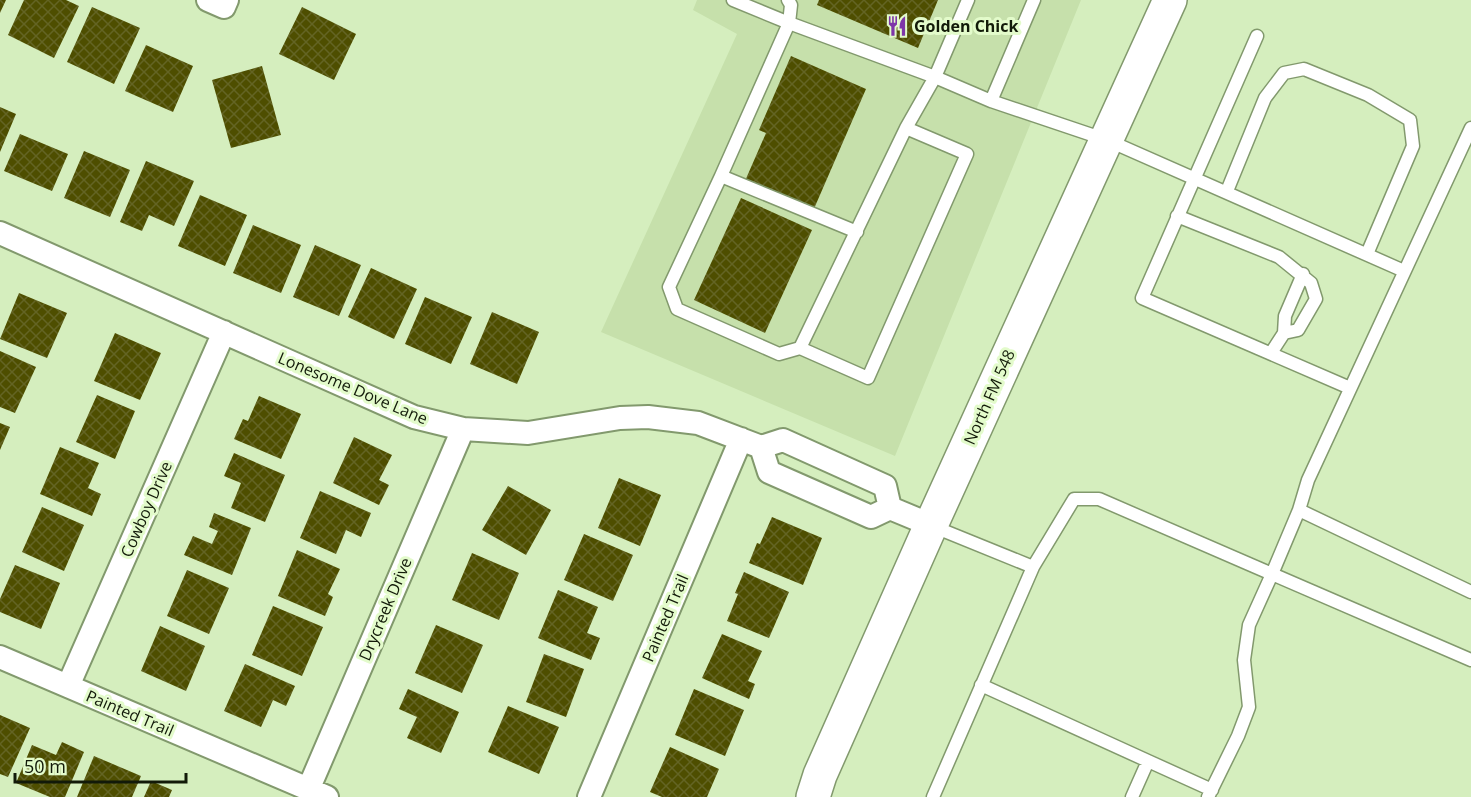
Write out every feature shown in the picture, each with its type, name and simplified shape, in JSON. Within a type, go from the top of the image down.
[{"type":"main road","name":"North FM 548","points":[[813,797],[820,774],[931,525],[1170,0]]},
{"type":"street","name":"Lonesome Dove Lane","points":[[0,233],[414,417],[463,429],[528,433],[620,418],[648,417],[698,423],[751,443],[783,440],[885,486],[890,508]]},
{"type":"street","name":"Cowboy Drive","points":[[68,686],[224,332]]},
{"type":"street","name":"Drycreek Drive","points":[[318,793],[463,429]]},
{"type":"street","points":[[751,443],[769,472],[871,517],[890,508],[931,525]]},
{"type":"street","name":"Painted Trail","points":[[589,797],[751,443]]},
{"type":"street","name":"Painted Trail","points":[[0,657],[318,793]]},
{"type":"lane","points":[[733,0],[935,77],[991,101],[1107,140],[1404,271]]},
{"type":"lane","points":[[788,0],[791,5],[789,23],[669,287],[677,309],[779,354],[800,348],[868,378],[967,154],[906,128]]},
{"type":"lane","points":[[800,348],[906,128],[935,77],[968,0]]},
{"type":"lane","points":[[991,101],[1034,0]]},
{"type":"lane","points":[[1257,36],[1142,298],[1350,388]]},
{"type":"lane","points":[[1227,191],[1265,98],[1284,73],[1304,69],[1368,95],[1410,120],[1413,146],[1367,254]]},
{"type":"lane","points":[[981,685],[1148,761],[1210,793],[1238,736],[1249,707],[1244,660],[1249,625],[1299,510],[1308,480],[1471,128]]},
{"type":"lane","points":[[721,176],[857,232]]},
{"type":"lane","points":[[1177,216],[1279,257],[1303,274],[1311,283],[1316,299],[1298,330],[1284,333]]},
{"type":"lane","points":[[1271,353],[1284,333],[1285,316],[1303,274]]},
{"type":"lane","points":[[933,797],[1033,567],[1074,499],[1099,499],[1471,660]]},
{"type":"lane","points":[[1299,510],[1471,592]]},
{"type":"lane","points":[[931,525],[1033,567]]},
{"type":"lane","points":[[1132,797],[1148,761]]},
{"type":"shaded area","points":[[697,0],[1081,0],[895,456],[601,332],[737,34],[693,10]]},
{"type":"building","points":[[0,0],[6,0],[0,13]]},
{"type":"building","points":[[24,0],[66,0],[79,6],[54,58],[8,35]]},
{"type":"building","name":"Golden Chick","points":[[819,0],[938,0],[918,48],[817,5]]},
{"type":"building","points":[[92,7],[140,28],[114,84],[67,62]]},
{"type":"building","points":[[302,7],[356,34],[334,80],[279,54]]},
{"type":"building","points":[[146,45],[193,66],[173,112],[125,91]]},
{"type":"building","points":[[791,56],[866,89],[813,211],[745,181],[766,133],[759,130]]},
{"type":"building","points":[[262,66],[281,135],[231,148],[212,80]]},
{"type":"building","points":[[0,107],[16,114],[0,152]]},
{"type":"building","points":[[20,134],[68,154],[52,191],[4,171]]},
{"type":"building","points":[[84,151],[130,170],[110,217],[64,198]]},
{"type":"building","points":[[146,161],[194,181],[174,226],[149,215],[142,231],[120,222]]},
{"type":"building","points":[[200,195],[247,215],[225,266],[178,246]]},
{"type":"building","points":[[741,198],[812,230],[765,333],[694,300]]},
{"type":"building","points":[[253,225],[301,245],[281,293],[233,273]]},
{"type":"building","points":[[315,245],[361,265],[339,316],[293,297]]},
{"type":"building","points":[[371,268],[417,289],[394,339],[348,317]]},
{"type":"building","points":[[19,293],[67,313],[47,358],[0,339]]},
{"type":"building","points":[[425,297],[472,317],[451,364],[405,344]]},
{"type":"building","points":[[492,312],[539,332],[517,384],[470,364]]},
{"type":"building","points":[[115,333],[161,353],[140,400],[94,381]]},
{"type":"building","points":[[0,351],[36,367],[15,413],[0,407]]},
{"type":"building","points":[[97,395],[135,411],[115,459],[76,442]]},
{"type":"building","points":[[259,396],[301,414],[281,459],[234,439],[243,419],[248,421]]},
{"type":"building","points":[[0,423],[10,427],[0,450]]},
{"type":"building","points":[[354,437],[392,455],[379,480],[389,485],[379,505],[333,483]]},
{"type":"building","points":[[60,447],[99,463],[88,488],[101,494],[92,516],[40,494]]},
{"type":"building","points":[[234,453],[285,475],[265,522],[231,508],[241,483],[224,476]]},
{"type":"building","points":[[619,478],[661,495],[640,546],[598,528]]},
{"type":"building","points":[[508,486],[551,510],[526,555],[482,530]]},
{"type":"building","points":[[320,491],[371,513],[361,537],[346,530],[336,554],[300,538]]},
{"type":"building","points":[[42,507],[84,525],[64,571],[22,552]]},
{"type":"building","points":[[214,513],[251,528],[232,575],[184,555],[193,536],[212,544],[218,531],[209,527]]},
{"type":"building","points":[[772,517],[822,538],[803,585],[749,563]]},
{"type":"building","points":[[584,534],[633,555],[613,601],[564,580]]},
{"type":"building","points":[[297,550],[340,569],[328,594],[333,597],[325,616],[278,596]]},
{"type":"building","points":[[472,553],[519,573],[499,620],[452,600]]},
{"type":"building","points":[[15,565],[60,583],[41,629],[0,612],[0,599]]},
{"type":"building","points":[[187,570],[229,588],[209,634],[167,616]]},
{"type":"building","points":[[744,572],[789,592],[769,638],[727,621]]},
{"type":"building","points":[[558,590],[598,607],[587,633],[600,638],[591,660],[538,638]]},
{"type":"building","points":[[273,606],[323,627],[302,676],[252,655]]},
{"type":"building","points":[[436,625],[483,645],[462,693],[415,673]]},
{"type":"building","points":[[160,626],[205,646],[186,691],[141,671]]},
{"type":"building","points":[[722,634],[762,651],[748,681],[755,684],[749,699],[702,678]]},
{"type":"building","points":[[544,654],[584,669],[566,717],[526,702]]},
{"type":"building","points":[[245,664],[295,686],[286,706],[273,700],[261,727],[224,711]]},
{"type":"building","points":[[408,689],[459,712],[441,753],[407,738],[417,717],[399,709]]},
{"type":"building","points":[[694,689],[744,710],[725,756],[675,735]]},
{"type":"building","points":[[508,706],[559,727],[539,774],[488,752]]},
{"type":"building","points":[[0,715],[30,728],[8,777],[0,774]]},
{"type":"building","points":[[62,742],[84,752],[65,797],[50,797],[16,783],[32,745],[56,755]]},
{"type":"building","points":[[670,747],[719,769],[707,797],[662,797],[650,792]]},
{"type":"building","points":[[94,756],[141,776],[132,797],[77,797]]},
{"type":"building","points":[[151,781],[172,790],[169,797],[144,797]]},
{"type":"place","name":"Golden Chick","points":[[897,26]]}]
